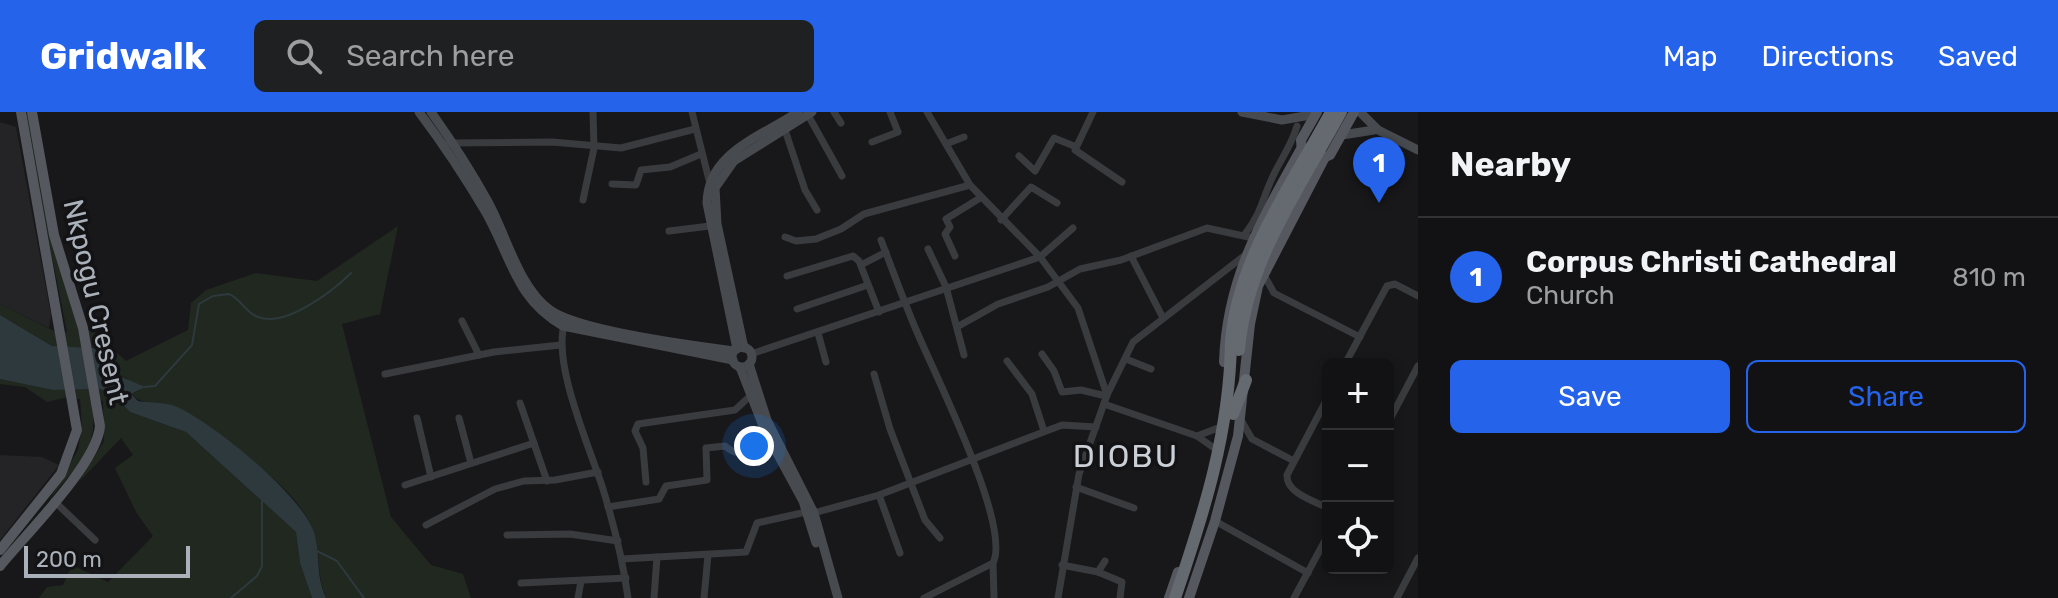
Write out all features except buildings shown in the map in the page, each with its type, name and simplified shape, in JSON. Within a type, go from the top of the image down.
[{"type":"highway","points":[[1175,598],[1199,528],[1221,430],[1246,272],[1331,112]]},
{"type":"highway","points":[[1237,416],[1235,345],[1260,261],[1341,112]]},
{"type":"highway","points":[[1221,430],[1224,379]]},
{"type":"highway","points":[[1182,598],[1212,508],[1246,380]]},
{"type":"main road","name":"Nkpogu Cresent","points":[[0,550],[66,465],[76,438],[76,414],[62,330],[21,112]]},
{"type":"main road","name":"Nkpogu Cresent","points":[[0,566],[93,452],[99,436],[99,414],[83,328],[54,235],[32,112]]},
{"type":"main road","points":[[1246,380],[1254,301],[1263,273],[1324,159],[1354,112]]},
{"type":"main road","points":[[1224,379],[1227,312],[1249,236],[1317,113]]},
{"type":"main road","points":[[1302,143],[1310,159],[1324,159]]},
{"type":"main road","points":[[1189,598],[1236,446],[1237,416]]},
{"type":"main road","points":[[1169,598],[1221,430]]},
{"type":"street","points":[[419,112],[448,144],[489,202],[536,298],[565,323],[741,356],[1040,257],[1073,228]]},
{"type":"street","points":[[431,112],[448,144]]},
{"type":"street","points":[[583,200],[594,148],[593,112]]},
{"type":"street","points":[[692,112],[709,180],[707,203],[710,226],[741,356],[809,513],[835,598]]},
{"type":"street","points":[[834,112],[841,123]]},
{"type":"street","points":[[872,142],[898,132],[890,112]]},
{"type":"street","points":[[927,112],[970,185],[1040,257],[1084,320],[1106,398]]},
{"type":"street","points":[[1074,146],[1093,112]]},
{"type":"street","points":[[1242,112],[1297,126]]},
{"type":"street","points":[[1360,112],[1378,130],[1418,150]]},
{"type":"street","points":[[1282,120],[1317,113]]},
{"type":"street","points":[[799,114],[785,130],[734,161],[715,188],[717,224],[749,397],[809,513]]},
{"type":"street","points":[[709,180],[717,167],[739,148],[799,114]]},
{"type":"street","points":[[799,114],[842,176]]},
{"type":"street","points":[[1297,126],[1302,143]]},
{"type":"street","points":[[957,327],[998,304],[1048,287],[1080,269],[1131,256],[1207,228],[1249,236],[1261,213],[1271,181],[1292,145],[1297,126]]},
{"type":"street","points":[[448,144],[552,142],[594,148],[634,147],[695,129]]},
{"type":"street","points":[[785,130],[805,190],[817,210]]},
{"type":"street","points":[[1342,135],[1358,130],[1378,130]]},
{"type":"street","points":[[946,144],[964,137]]},
{"type":"street","points":[[1019,156],[1035,171],[1054,138],[1074,146],[1076,151],[1122,182]]},
{"type":"street","points":[[612,184],[636,185],[641,170],[670,167],[701,154]]},
{"type":"street","points":[[705,163],[717,167]]},
{"type":"street","points":[[785,237],[796,241],[816,239],[841,229],[864,214],[970,185]]},
{"type":"street","points":[[1001,220],[1021,202],[1031,187],[1057,203]]},
{"type":"street","points":[[955,256],[945,234],[950,227],[946,219],[980,198]]},
{"type":"street","points":[[669,231],[710,226]]},
{"type":"street","points":[[881,240],[903,301],[972,458],[991,519],[996,553],[993,563],[994,598]]},
{"type":"street","points":[[928,249],[946,287],[964,355]]},
{"type":"street","points":[[861,265],[886,252]]},
{"type":"street","points":[[787,276],[850,256],[857,258],[879,312]]},
{"type":"street","points":[[1131,256],[1162,316]]},
{"type":"street","points":[[1058,598],[1076,487],[1106,398],[1139,334],[1244,256]]},
{"type":"street","points":[[1221,272],[1231,274],[1235,280]]},
{"type":"street","points":[[1263,273],[1274,293],[1360,337]]},
{"type":"street","points":[[1348,358],[1387,286],[1395,284],[1418,296]]},
{"type":"street","points":[[797,309],[868,285]]},
{"type":"street","points":[[1254,301],[1274,293]]},
{"type":"street","points":[[462,321],[479,355]]},
{"type":"street","points":[[565,323],[561,345],[564,370],[618,541],[628,598]]},
{"type":"street","points":[[818,333],[826,362]]},
{"type":"street","points":[[385,374],[479,355],[561,345]]},
{"type":"street","points":[[1042,354],[1054,371],[1062,392],[1081,390],[1106,398],[1197,436],[1214,448]]},
{"type":"street","points":[[1126,359],[1151,369]]},
{"type":"street","points":[[1007,361],[1032,394],[1044,431]]},
{"type":"street","points":[[1394,412],[1418,366]]},
{"type":"street","points":[[874,374],[910,483],[925,520],[940,538]]},
{"type":"street","points":[[646,482],[643,448],[636,435],[638,424],[735,410],[749,397]]},
{"type":"street","points":[[520,403],[547,481]]},
{"type":"street","points":[[1322,408],[1286,482],[1291,489],[1322,505]]},
{"type":"street","points":[[1237,416],[1252,439],[1294,461]]},
{"type":"street","points":[[417,418],[431,477]]},
{"type":"street","points":[[459,418],[471,463]]},
{"type":"street","points":[[622,559],[746,552],[759,521],[809,513],[879,495],[1069,424],[1096,427]]},
{"type":"street","points":[[1197,436],[1221,430]]},
{"type":"street","points":[[1236,446],[1252,439]]},
{"type":"street","points":[[405,485],[534,443]]},
{"type":"street","points":[[608,507],[659,499],[666,486],[707,480],[706,448],[727,446],[732,452],[744,454],[771,443]]},
{"type":"street","points":[[426,525],[495,489],[524,481],[547,481],[598,472]]},
{"type":"street","points":[[1076,487],[1134,508]]},
{"type":"street","points":[[879,495],[900,553]]},
{"type":"street","points":[[54,501],[95,540]]},
{"type":"street","points":[[1215,521],[1308,573]]},
{"type":"street","points":[[507,535],[570,534],[618,541]]},
{"type":"street","points":[[1294,598],[1322,546]]},
{"type":"street","points":[[704,598],[708,555]]},
{"type":"street","points":[[654,598],[657,557]]},
{"type":"street","points":[[1397,598],[1418,559]]},
{"type":"street","points":[[1098,572],[1105,561]]},
{"type":"street","points":[[924,598],[993,563]]},
{"type":"street","points":[[1062,565],[1098,572],[1122,582],[1120,598]]},
{"type":"street","points":[[521,583],[626,578]]},
{"type":"street","points":[[578,598],[581,581]]},
{"type":"shaded area","points":[[30,113],[79,331],[93,330],[126,361],[188,330],[191,303],[206,290],[256,273],[317,281],[398,226],[380,314],[342,324],[391,517],[431,565],[463,574],[471,598],[326,598],[314,532],[305,514],[275,480],[175,408],[149,403],[131,394],[140,390],[126,378],[117,375],[94,349],[52,346],[0,315],[0,304],[56,332],[67,332],[24,115]]},
{"type":"shaded area","points":[[0,122],[16,127],[51,315],[49,328],[0,304]]},
{"type":"shaded area","points":[[0,315],[52,346],[94,348],[117,375],[145,387],[131,394],[138,401],[175,406],[191,414],[254,461],[306,516],[314,532],[320,580],[326,598],[312,598],[300,563],[296,532],[186,432],[130,412],[113,394],[100,389],[53,390],[0,379]]},
{"type":"shaded area","points":[[0,379],[53,390],[100,389],[113,394],[130,412],[186,432],[296,532],[300,563],[312,598],[39,598],[47,587],[63,585],[72,565],[108,582],[153,536],[136,512],[115,468],[133,455],[121,438],[78,483],[104,441],[103,401],[91,398],[93,431],[90,443],[78,465],[49,500],[78,450],[82,426],[80,399],[67,397],[47,402],[25,387],[0,384]]},
{"type":"shaded area","points":[[0,455],[42,457],[59,465],[0,540]]},
{"type":"waterway","points":[[144,387],[155,386],[192,345],[199,304],[213,296],[229,294],[250,312],[269,319],[295,313],[308,306],[351,273]]},
{"type":"waterway","points":[[231,598],[257,576],[262,566],[262,497]]},
{"type":"waterway","points":[[315,550],[337,561],[364,598]]},
{"type":"place","name":"Corpus Christi Cathedral","points":[[1379,203]]},
{"type":"district","name":"DIOBU","points":[[1126,456]]}]
